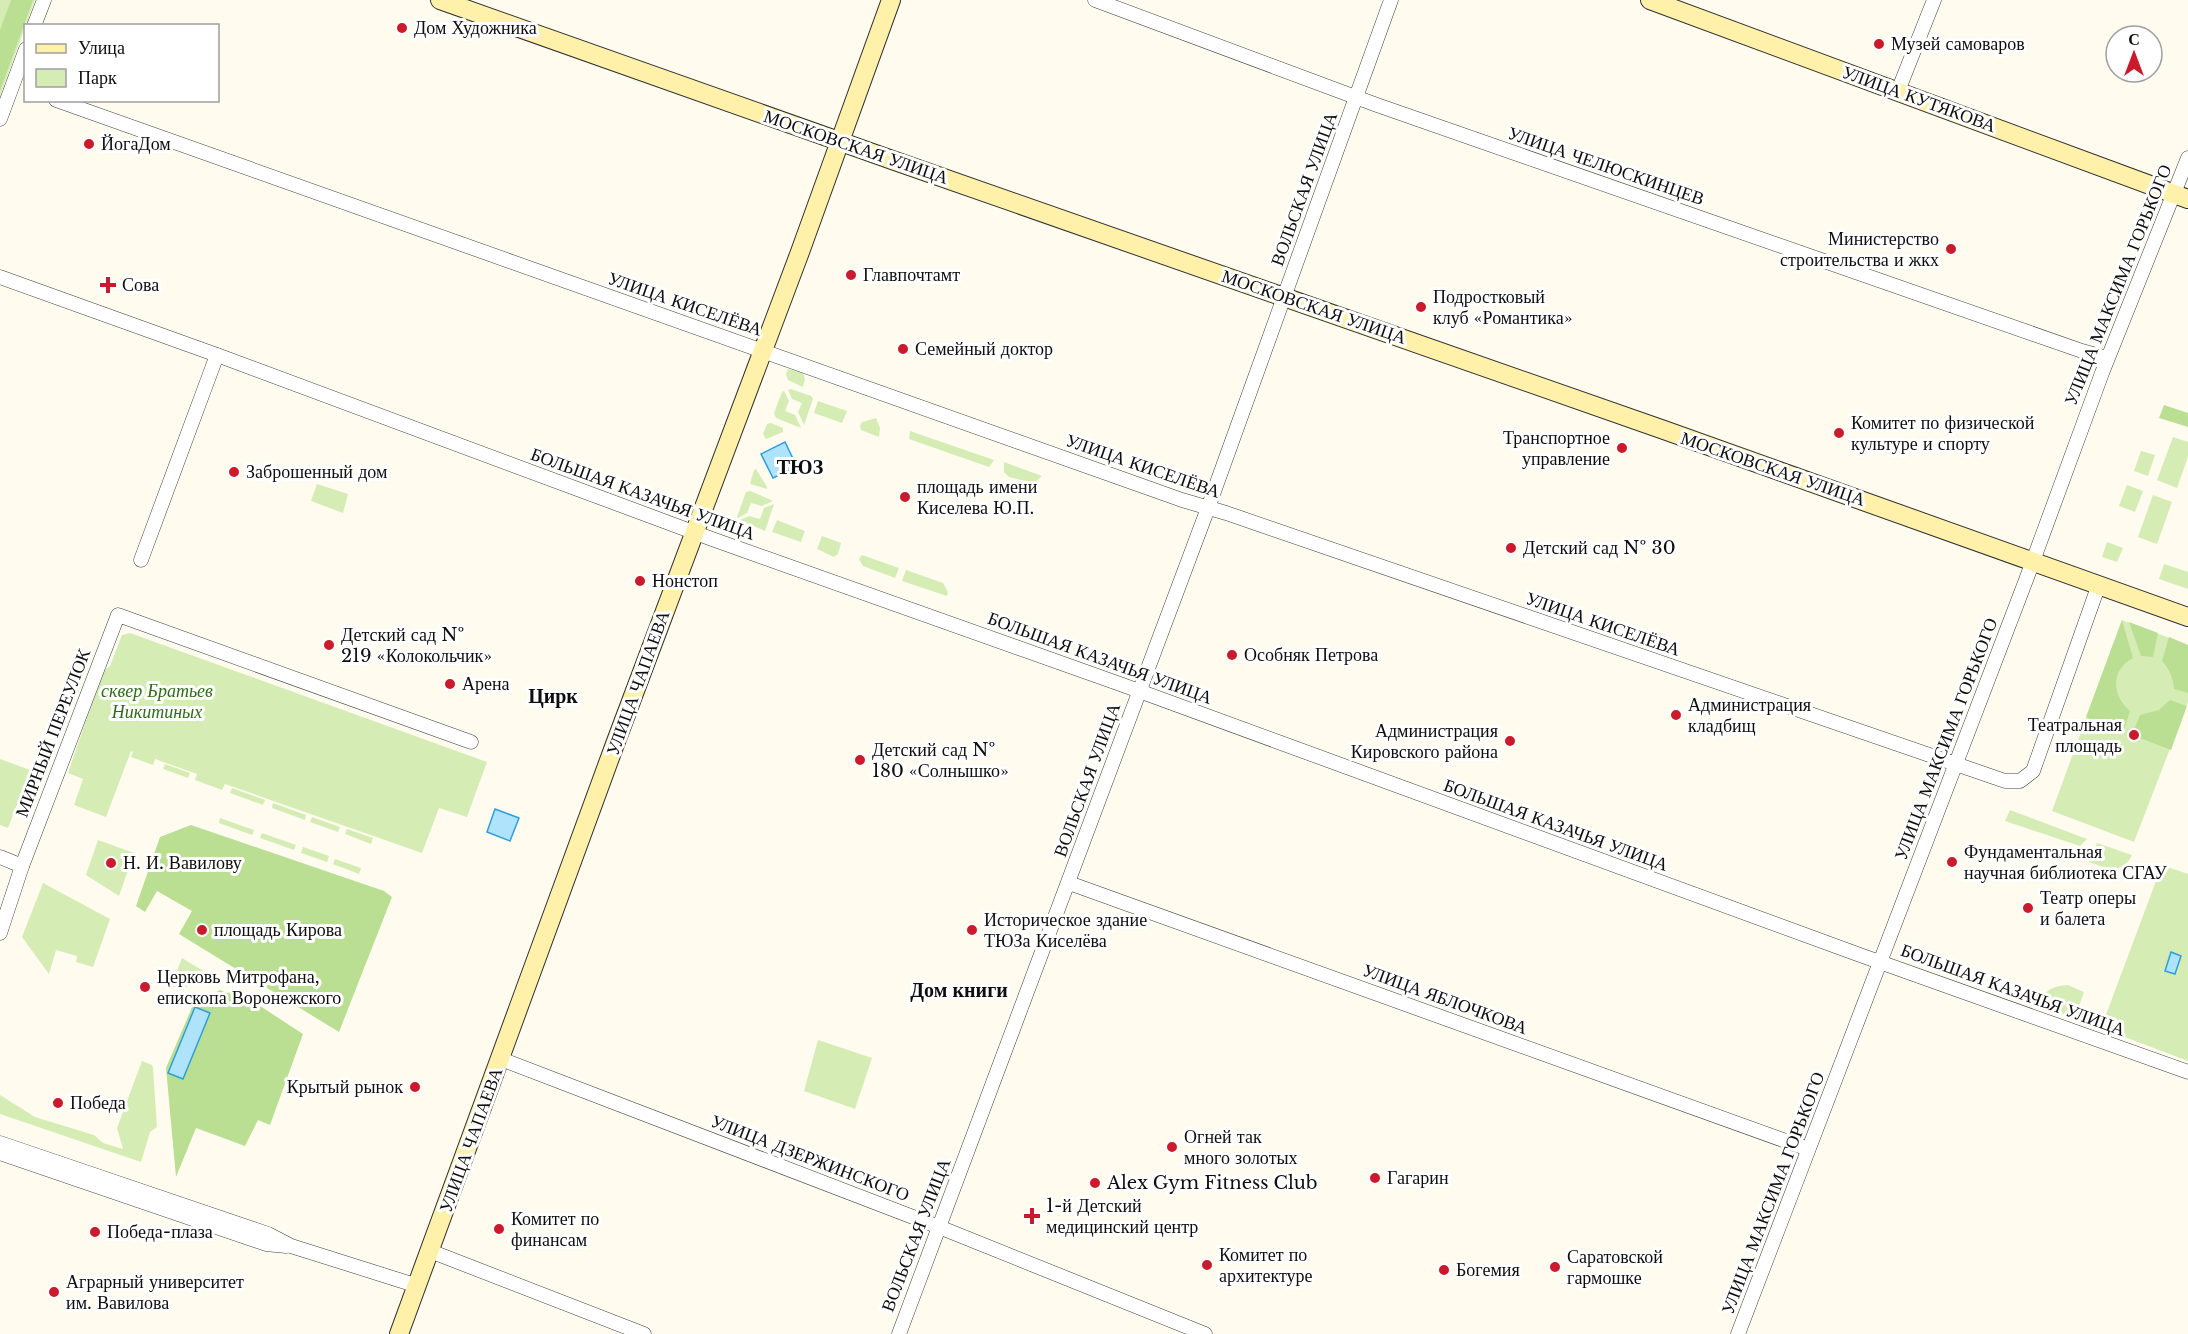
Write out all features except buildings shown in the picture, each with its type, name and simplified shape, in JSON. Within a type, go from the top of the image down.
[{"type":"street","points":[[35,24],[44,0]]},
{"type":"street","name":"МОСКОВСКАЯ УЛИЦА","points":[[440,0],[2032,560],[2188,617]]},
{"type":"street","name":"УЛИЦА ЧАПАЕВА","points":[[399,1334],[891,0]]},
{"type":"street","name":"УЛИЦА ЧЕЛЮСКИНЦЕВ","points":[[1095,0],[1356,97],[2082,351],[2108,358]]},
{"type":"street","name":"ВОЛЬСКАЯ УЛИЦА","points":[[898,1334],[1208,508],[1391,0]]},
{"type":"street","name":"УЛИЦА КУТЯКОВА","points":[[1652,0],[2181,196]]},
{"type":"street","points":[[1898,91],[1934,0]]},
{"type":"street","points":[[0,119],[19,87],[24,60]]},
{"type":"street","name":"УЛИЦА КИСЕЛЁВА","points":[[62,102],[1208,508],[2005,781],[2020,781],[2033,771],[2099,584]]},
{"type":"street","name":"УЛИЦА МАКСИМА ГОРЬКОГО","points":[[1738,1334],[1881,962],[2108,358],[2181,196],[2188,158]]},
{"type":"street","name":"БОЛЬШАЯ КАЗАЧЬЯ УЛИЦА","points":[[0,277],[694,532],[2188,1072]]},
{"type":"street","points":[[141,560],[217,355]]},
{"type":"street","name":"МИРНЫЙ ПЕРЕУЛОК","points":[[0,933],[22,866],[118,615],[471,742]]},
{"type":"street","points":[[0,857],[22,866]]},
{"type":"street","name":"УЛИЦА ЯБЛОЧКОВА","points":[[1069,883],[1808,1149]]},
{"type":"street","name":"УЛИЦА ДЗЕРЖИНСКОГО","points":[[501,1059],[939,1227],[1205,1334]]},
{"type":"street","points":[[0,1143],[268,1234],[291,1246],[418,1286]]},
{"type":"street","points":[[0,1153],[266,1245],[291,1246]]},
{"type":"street","points":[[430,1251],[644,1334]]},
{"type":"green space","points":[[0,0],[35,0],[26,24],[24,24],[24,30],[0,96]]},
{"type":"green space","points":[[11,0],[33,0],[0,91],[0,30]]},
{"type":"green space","points":[[788,369],[803,373],[805,379],[803,387],[788,380],[786,374]]},
{"type":"green space","points":[[788,390],[811,396],[813,399],[804,425],[798,412],[802,403],[792,399]]},
{"type":"green space","points":[[784,391],[789,401],[785,411],[795,415],[801,428],[776,418],[774,413]]},
{"type":"green space","points":[[818,401],[847,411],[842,423],[814,413]]},
{"type":"green space","points":[[2164,405],[2188,413],[2188,427],[2159,418]]},
{"type":"green space","points":[[876,418],[880,428],[879,437],[861,430],[860,426],[862,422]]},
{"type":"green space","points":[[771,423],[783,428],[783,432],[766,439],[763,434],[767,424]]},
{"type":"green space","points":[[910,431],[994,460],[989,467],[909,439]]},
{"type":"green space","points":[[2173,437],[2188,442],[2188,457],[2177,488],[2157,480]]},
{"type":"green space","points":[[2141,451],[2155,455],[2148,476],[2134,471]]},
{"type":"green space","points":[[1004,462],[1042,476],[1034,483],[1009,477],[1004,472]]},
{"type":"green space","points":[[756,469],[767,487],[767,489],[750,484]]},
{"type":"green space","points":[[317,484],[348,494],[343,513],[311,501]]},
{"type":"green space","points":[[2127,485],[2143,491],[2135,512],[2119,506]]},
{"type":"green space","points":[[751,491],[773,501],[762,506],[751,503],[747,513],[738,518],[746,492]]},
{"type":"green space","points":[[2153,495],[2172,502],[2157,544],[2138,537]]},
{"type":"green space","points":[[774,504],[765,531],[740,520],[749,516],[760,519],[764,508]]},
{"type":"green space","points":[[777,520],[805,531],[801,542],[772,532]]},
{"type":"green space","points":[[822,536],[841,543],[838,554],[834,557],[817,549]]},
{"type":"green space","points":[[2107,542],[2123,548],[2117,562],[2102,557]]},
{"type":"green space","points":[[862,555],[899,568],[895,578],[863,566],[859,559]]},
{"type":"green space","points":[[2164,564],[2188,572],[2188,589],[2159,579]]},
{"type":"green space","points":[[906,570],[943,583],[948,592],[947,596],[902,581]]},
{"type":"green space","name":"Театральная площадь","points":[[2122,620],[2188,645],[2188,702],[2134,842],[2052,811]]},
{"type":"green space","points":[[2122,620],[2133,658],[2120,669],[2116,683],[2120,698],[2130,711],[2123,732],[2086,717]]},
{"type":"green space","points":[[2129,622],[2158,633],[2153,657],[2141,656]]},
{"type":"green space","name":"сквер Братьев Никитиных","points":[[130,633],[487,762],[467,817],[439,808],[422,853],[225,784],[222,790],[195,780],[197,774],[155,759],[153,765],[131,757],[133,752],[131,751],[106,817],[74,805],[83,779],[68,773],[103,671],[110,666],[122,635]]},
{"type":"green space","points":[[2169,637],[2188,645],[2188,693],[2174,689],[2171,674],[2162,661]]},
{"type":"green space","points":[[2170,700],[2187,706],[2171,750],[2132,735],[2140,715],[2159,710]]},
{"type":"green space","points":[[0,759],[30,770],[8,828],[0,825]]},
{"type":"green space","points":[[165,764],[190,773],[188,778],[163,769]]},
{"type":"green space","points":[[232,788],[265,800],[263,805],[230,793]]},
{"type":"green space","points":[[273,803],[306,815],[305,820],[272,808]]},
{"type":"green space","points":[[2010,810],[2087,839],[2080,846],[2005,821]]},
{"type":"green space","points":[[312,817],[340,827],[338,832],[310,822]]},
{"type":"green space","points":[[220,818],[254,830],[252,835],[219,823]]},
{"type":"green space","points":[[191,825],[384,891],[392,897],[339,1032],[179,934],[192,911],[157,891],[145,912],[136,906],[160,837]]},
{"type":"green space","points":[[347,829],[373,838],[371,844],[345,834]]},
{"type":"green space","points":[[262,833],[296,845],[294,850],[260,838]]},
{"type":"green space","points":[[98,840],[134,853],[119,896],[86,875]]},
{"type":"green space","points":[[2097,843],[2132,855],[2123,866],[2113,869],[2089,862]]},
{"type":"green space","points":[[303,847],[329,856],[327,862],[301,853]]},
{"type":"green space","points":[[335,859],[361,868],[359,874],[333,864]]},
{"type":"green space","points":[[2162,865],[2188,874],[2188,1061],[2101,1028]]},
{"type":"green space","points":[[43,883],[110,919],[93,967],[76,962],[77,956],[56,950],[49,974],[22,937]]},
{"type":"green space","points":[[182,958],[210,975],[182,989],[171,986]]},
{"type":"green space","points":[[2068,985],[2084,992],[2075,1018],[2038,1005],[2050,990]]},
{"type":"green space","points":[[220,990],[227,993],[237,991],[303,1034],[270,1125],[258,1120],[245,1146],[196,1128],[176,1177],[166,1068],[193,1005]]},
{"type":"green space","points":[[818,1040],[872,1058],[855,1109],[804,1091]]},
{"type":"green space","points":[[142,1061],[152,1065],[153,1068],[157,1127],[150,1132],[141,1162],[0,1114],[0,1095],[35,1117],[94,1135],[103,1143],[123,1149],[117,1128]]},
{"type":"water","points":[[785,442],[797,467],[773,478],[761,454]]},
{"type":"water","points":[[495,809],[519,818],[510,841],[487,832]]},
{"type":"water","points":[[2171,952],[2181,956],[2175,974],[2165,971]]},
{"type":"water","points":[[195,1007],[210,1013],[183,1079],[168,1073]]},
{"type":"place","name":"Дом Художника","points":[[402,28]]},
{"type":"place","name":"Музей самоваров","points":[[1879,44]]},
{"type":"place","name":"ЙогаДом","points":[[89,144]]},
{"type":"place","name":"Министерство строительства и жкх","points":[[1951,249]]},
{"type":"place","name":"Главпочтамт","points":[[851,275]]},
{"type":"place","name":"Сова","points":[[108,285]]},
{"type":"place","name":"Подростковый клуб «Романтика»","points":[[1421,307]]},
{"type":"place","name":"Семейный доктор","points":[[903,349]]},
{"type":"place","name":"Комитет по физической культуре и спорту","points":[[1839,433]]},
{"type":"place","name":"Транспортное управление","points":[[1622,448]]},
{"type":"place","name":"Заброшенный дом","points":[[234,472]]},
{"type":"place","name":"площадь имени Киселева Ю.П.","points":[[905,497]]},
{"type":"place","name":"Детский сад № 30","points":[[1511,548]]},
{"type":"place","name":"Нонстоп","points":[[640,581]]},
{"type":"place","name":"Детский сад № 219 «Колокольчик»","points":[[329,645]]},
{"type":"place","name":"Особняк Петрова","points":[[1232,655]]},
{"type":"place","name":"Арена","points":[[450,684]]},
{"type":"place","name":"Администрация кладбищ","points":[[1676,715]]},
{"type":"place","name":"Театральная площадь","points":[[2134,735]]},
{"type":"place","name":"Администрация Кировского района","points":[[1510,741]]},
{"type":"place","name":"Детский сад № 180 «Солнышко»","points":[[860,760]]},
{"type":"place","name":"Фундаментальная научная библиотека СГАУ","points":[[1952,862]]},
{"type":"place","name":"Н. И. Вавилову","points":[[111,863]]},
{"type":"place","name":"Театр оперы и балета","points":[[2028,908]]},
{"type":"place","name":"площадь Кирова","points":[[202,930]]},
{"type":"place","name":"Историческое здание ТЮЗа Киселёва","points":[[972,930]]},
{"type":"place","name":"Церковь Митрофана, епископа Воронежского","points":[[145,987]]},
{"type":"place","name":"Крытый рынок","points":[[415,1087]]},
{"type":"place","name":"Победа","points":[[58,1103]]},
{"type":"place","name":"Огней так много золотых","points":[[1172,1147]]},
{"type":"place","name":"Гагарин","points":[[1375,1178]]},
{"type":"place","name":"Alex Gym Fitness Club","points":[[1095,1183]]},
{"type":"place","name":"1-й Детский медицинский центр","points":[[1032,1216]]},
{"type":"place","name":"Комитет по финансам","points":[[499,1229]]},
{"type":"place","name":"Победа-плаза","points":[[95,1232]]},
{"type":"place","name":"Комитет по архитектуре","points":[[1207,1265]]},
{"type":"place","name":"Саратовской гармошке","points":[[1555,1267]]},
{"type":"place","name":"Богемия","points":[[1444,1270]]},
{"type":"place","name":"Аграрный университет им. Вавилова","points":[[54,1292]]},
{"type":"district","name":"ТЮЗ","points":[[800,467]]},
{"type":"district","name":"Цирк","points":[[553,696]]},
{"type":"district","name":"Дом книги","points":[[959,990]]}]
